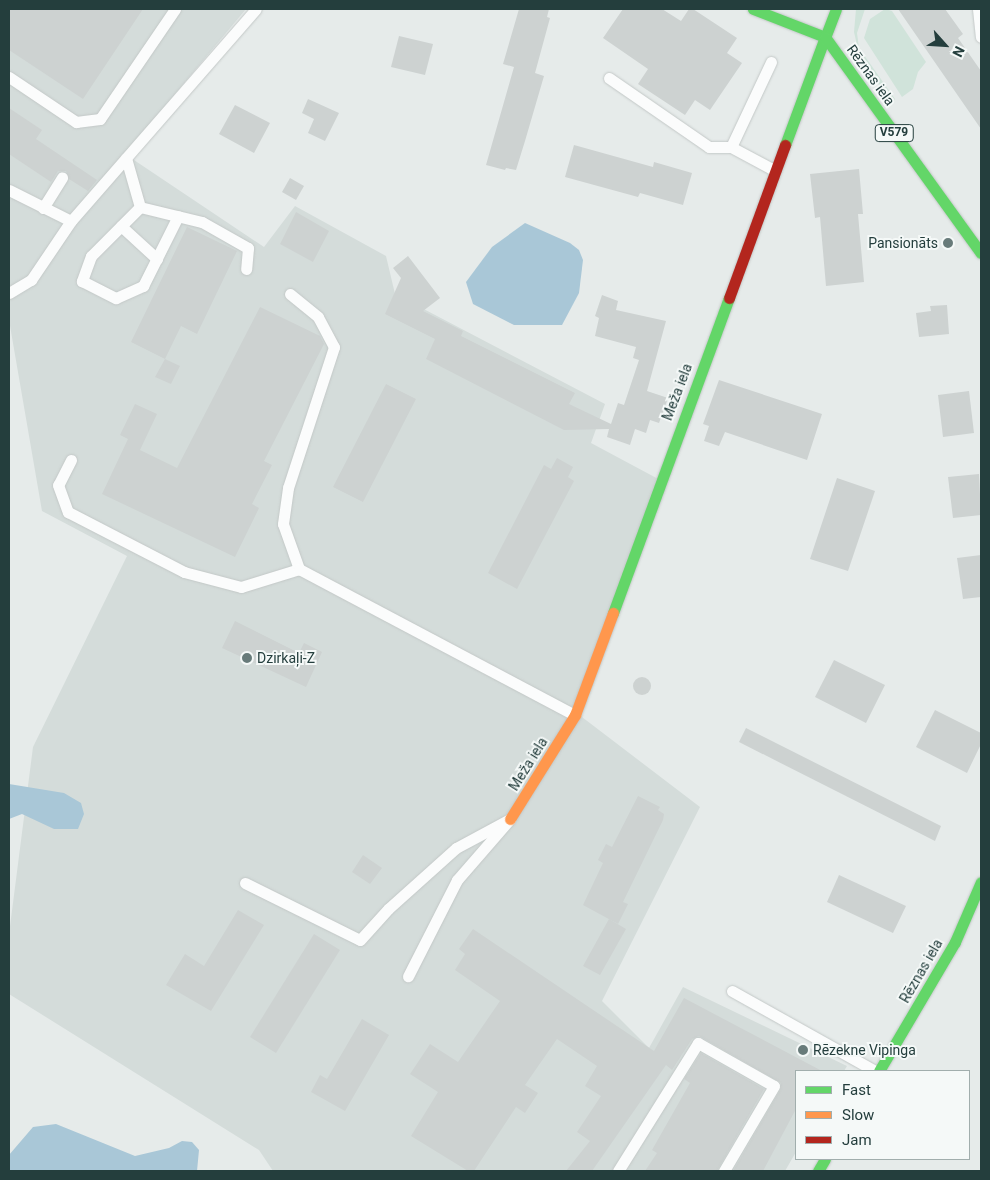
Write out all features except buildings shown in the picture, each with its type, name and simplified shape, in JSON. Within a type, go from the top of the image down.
[{"type":"street","points":[[752,9],[825,37],[836,9]]},
{"type":"street","name":"Meža iela","points":[[510,819],[575,715],[689,399],[747,252],[774,170],[825,37]]},
{"type":"street","name":"Rēznas iela","points":[[825,37],[981,253]]},
{"type":"street","name":"Rēznas iela","points":[[880,1070],[955,942],[981,882]]},
{"type":"street","points":[[818,1171],[824,1160]]},
{"type":"lane","points":[[9,77],[76,122],[100,119],[175,9]]},
{"type":"lane","points":[[9,293],[31,280],[71,221],[256,9]]},
{"type":"lane","points":[[978,9],[981,37]]},
{"type":"lane","points":[[731,147],[771,62]]},
{"type":"lane","points":[[609,78],[709,147],[731,147],[774,170]]},
{"type":"lane","points":[[126,158],[140,207]]},
{"type":"lane","points":[[43,208],[62,178]]},
{"type":"lane","points":[[9,190],[71,221]]},
{"type":"lane","points":[[140,207],[202,222],[248,248],[246,269]]},
{"type":"lane","points":[[140,207],[91,256],[82,281],[116,298],[144,286],[178,216]]},
{"type":"lane","points":[[121,226],[157,259]]},
{"type":"lane","points":[[290,294],[318,317],[334,348],[288,488],[283,524],[299,569],[575,715]]},
{"type":"lane","points":[[71,460],[58,485],[68,512],[184,572],[241,588],[299,569]]},
{"type":"lane","points":[[245,884],[360,940],[388,909],[456,848],[510,819]]},
{"type":"lane","points":[[408,976],[457,880],[510,819]]},
{"type":"lane","points":[[732,991],[873,1070]]},
{"type":"lane","points":[[618,1171],[698,1043],[774,1086],[724,1171]]},
{"type":"shaded area","points":[[9,9],[246,9],[125,154],[264,247],[295,206],[386,256],[395,294],[605,404],[591,443],[662,481],[578,714],[700,807],[602,1001],[649,1048],[683,987],[847,1066],[845,1070],[795,1070],[795,1154],[785,1171],[273,1171],[259,1150],[9,994],[9,934],[33,747],[127,556],[42,511],[9,320]]},
{"type":"green space","points":[[856,9],[865,9],[857,33],[859,48],[895,99],[892,105],[859,54],[854,32]]},
{"type":"green space","points":[[885,9],[892,11],[926,62],[918,72],[913,89],[902,97],[864,38],[870,19]]},
{"type":"water","points":[[525,223],[570,243],[579,250],[583,260],[579,293],[562,325],[514,325],[473,304],[466,282],[492,247]]},
{"type":"water","points":[[9,784],[64,793],[81,803],[84,814],[78,829],[54,829],[22,814],[9,819]]},
{"type":"water","points":[[56,1124],[135,1156],[169,1148],[182,1141],[192,1142],[199,1150],[197,1171],[9,1171],[9,1155],[33,1127]]},
{"type":"traffic: fast","points":[[753,9],[825,37],[785,145]]},
{"type":"traffic: fast","points":[[836,9],[825,37],[981,253]]},
{"type":"traffic: fast","points":[[613,613],[729,298]]},
{"type":"traffic: fast","points":[[880,1070],[955,942],[981,882]]},
{"type":"traffic: fast","points":[[818,1171],[824,1160]]},
{"type":"traffic: slow","points":[[510,819],[575,715],[613,613]]},
{"type":"traffic: jam","points":[[729,298],[785,145]]},
{"type":"place","name":"Pansionāts","points":[[948,243]]},
{"type":"place","name":"Dzirkaļi-Z","points":[[247,658]]},
{"type":"place","name":"Rēzekne Vipinga","points":[[803,1050]]}]
